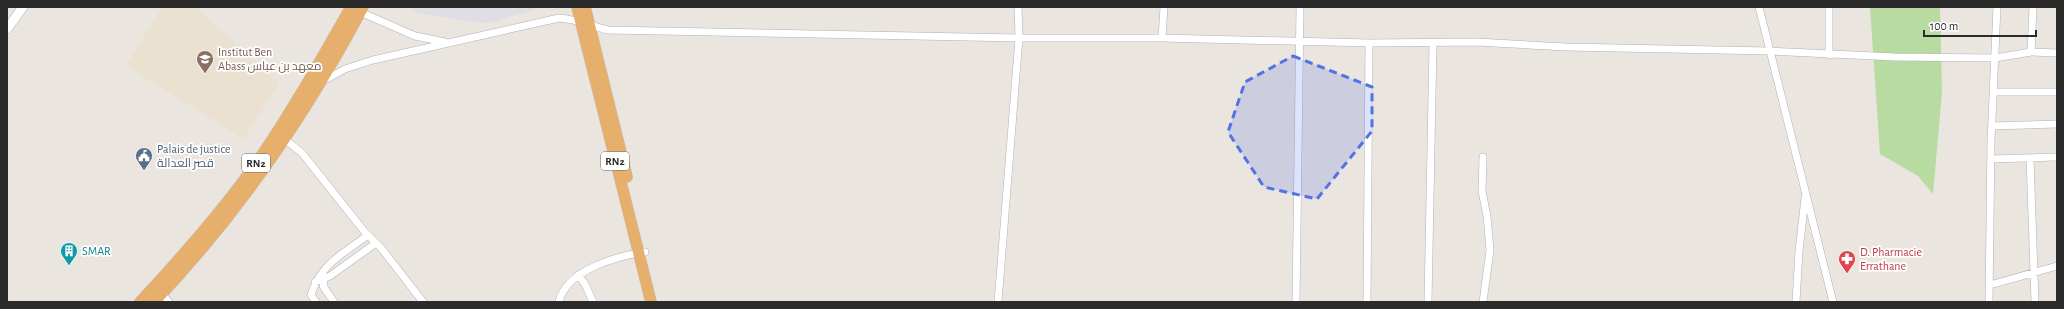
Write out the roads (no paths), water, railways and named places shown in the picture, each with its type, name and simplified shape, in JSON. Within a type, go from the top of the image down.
[{"type":"highway","name":"RN2","points":[[577,7],[642,252],[658,302]]},
{"type":"highway","name":"RN2","points":[[585,7],[591,26],[642,252],[651,302]]},
{"type":"highway","name":"RN2","points":[[140,302],[224,206],[260,158],[280,136],[309,80],[356,8]]},
{"type":"highway","name":"RN2","points":[[154,302],[165,298],[232,211],[280,136],[321,82],[356,8]]},
{"type":"street","points":[[7,29],[23,7]]},
{"type":"street","points":[[998,302],[1019,38],[1018,7]]},
{"type":"street","points":[[1162,38],[1164,7]]},
{"type":"street","points":[[1296,302],[1300,7]]},
{"type":"street","points":[[1758,7],[1833,302]]},
{"type":"street","points":[[1829,7],[1829,55]]},
{"type":"street","points":[[1989,302],[1991,159],[1997,7]]},
{"type":"street","points":[[2031,52],[2032,7]]},
{"type":"street","points":[[356,8],[415,36],[450,42]]},
{"type":"street","points":[[309,80],[321,82],[345,69],[357,65],[548,20],[568,18],[580,20],[591,26],[608,30],[1019,38],[1162,38],[1369,43],[1477,42],[1566,47],[1770,51],[1829,55],[1995,58],[2031,52],[2057,53],[2057,59]]},
{"type":"street","points":[[1367,302],[1369,43]]},
{"type":"street","points":[[1428,302],[1432,43]]},
{"type":"street","points":[[1993,92],[2057,92]]},
{"type":"street","points":[[1992,126],[2057,124]]},
{"type":"street","points":[[280,136],[302,152],[368,236],[376,243],[419,301]]},
{"type":"street","points":[[1483,158],[1482,191],[1487,216],[1490,250],[1483,302]]},
{"type":"street","points":[[2030,158],[2035,302]]},
{"type":"street","points":[[1991,159],[2057,158]]},
{"type":"street","points":[[1796,302],[1799,251],[1806,194]]},
{"type":"street","points":[[316,302],[311,295],[315,282],[324,268],[368,236]]},
{"type":"street","points":[[315,282],[330,276],[376,243]]},
{"type":"street","points":[[559,302],[564,289],[578,275],[586,270],[620,257],[642,252]]},
{"type":"street","points":[[1990,285],[2057,266]]},
{"type":"street","points":[[578,275],[585,284],[593,302]]},
{"type":"street","points":[[324,279],[323,286],[334,302]]},
{"type":"place","name":"Institut Ben Abass معهد بن عباس","points":[[205,74]]},
{"type":"place","name":"Palais de justice قصر العدالة","points":[[144,171]]},
{"type":"place","name":"SMAR","points":[[69,266]]},
{"type":"place","name":"D. Pharmacie Errathane","points":[[1847,274]]}]
